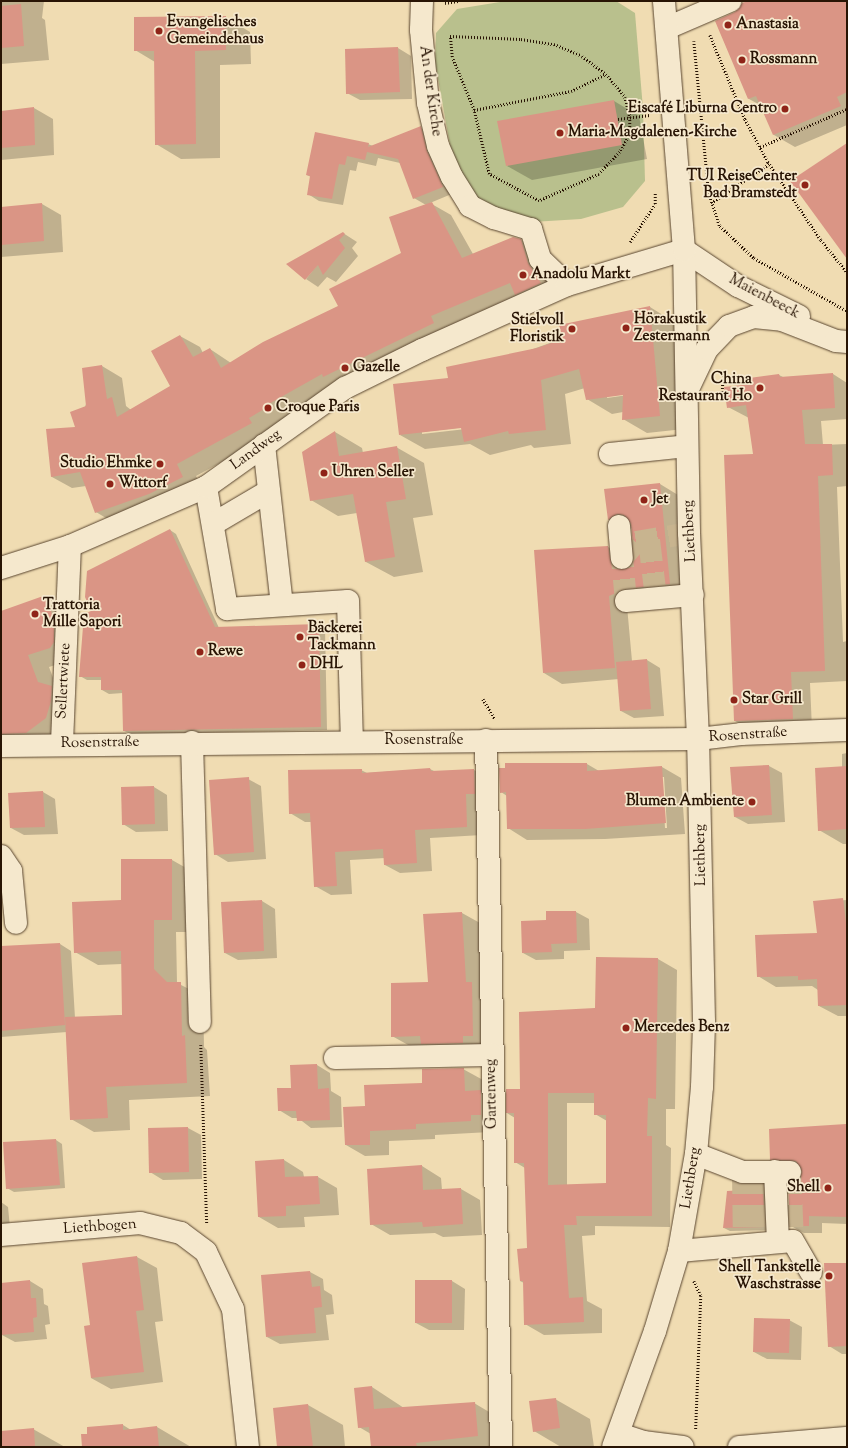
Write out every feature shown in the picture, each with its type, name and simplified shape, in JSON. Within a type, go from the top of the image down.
[{"type":"street","name":"An der Kirche","points":[[422,1],[421,30],[428,103],[438,146],[452,177],[470,206],[494,218],[531,230],[540,259],[567,286]]},
{"type":"street","name":"Liethberg","points":[[616,1440],[655,1331],[679,1251],[696,1154],[702,1087],[704,1022],[698,739],[687,446],[684,250],[668,28],[664,1]]},
{"type":"street","points":[[668,28],[730,1]]},
{"type":"street","name":"Landweg","points":[[1,568],[70,546],[206,487],[345,388],[422,350],[567,286],[684,250]]},
{"type":"street","name":"Maienbeeck","points":[[684,250],[738,286],[847,339]]},
{"type":"street","points":[[686,394],[707,349],[729,326],[754,317],[782,320],[836,341],[847,342]]},
{"type":"street","points":[[264,445],[282,605]]},
{"type":"street","points":[[610,454],[687,446]]},
{"type":"street","points":[[206,487],[227,609],[348,601],[352,741]]},
{"type":"street","points":[[213,524],[269,491]]},
{"type":"street","points":[[619,526],[622,558]]},
{"type":"street","name":"Sellertwiete","points":[[62,743],[70,546]]},
{"type":"street","points":[[626,601],[693,594]]},
{"type":"street","name":"Rosenstraße","points":[[1,746],[62,743],[698,739],[741,734],[847,730]]},
{"type":"street","name":"Gartenweg","points":[[486,740],[501,1447]]},
{"type":"street","points":[[192,742],[200,1022]]},
{"type":"street","points":[[1,856],[11,871],[16,923]]},
{"type":"street","points":[[335,1058],[492,1055]]},
{"type":"street","points":[[696,1154],[743,1172],[782,1172],[778,1242]]},
{"type":"street","name":"Liethbogen","points":[[1,1234],[140,1223],[181,1233],[206,1252],[232,1309],[248,1447]]},
{"type":"street","points":[[679,1251],[793,1241],[812,1272]]},
{"type":"street","points":[[739,1447],[775,1446],[847,1438]]},
{"type":"street","points":[[616,1440],[643,1442],[689,1439]]},
{"type":"path","points":[[697,15],[745,118],[769,164],[821,240],[847,272]]},
{"type":"path","points":[[697,15],[711,203],[720,226],[754,258],[847,311]]},
{"type":"path","points":[[450,36],[521,39],[554,44],[582,56],[606,74],[625,97],[630,117],[630,134],[620,152],[599,174],[539,201],[489,174],[474,110],[452,57],[450,36]]},
{"type":"path","points":[[474,110],[572,92],[606,74]]},
{"type":"path","points":[[649,107],[650,121]]},
{"type":"path","points":[[760,147],[847,109]]},
{"type":"path","points":[[618,119],[650,115]]},
{"type":"path","points":[[711,203],[769,164]]},
{"type":"path","points":[[624,245],[631,241],[655,204],[654,190]]},
{"type":"path","points":[[722,392],[723,362]]},
{"type":"path","points":[[200,1022],[207,1226],[206,1252]]},
{"type":"path","points":[[679,1251],[701,1296],[689,1439]]},
{"type":"green space","points":[[506,1],[616,1],[635,13],[643,109],[645,181],[623,207],[581,219],[532,222],[502,215],[474,196],[455,173],[435,62],[436,33],[457,9]]},
{"type":"building","points":[[748,1],[847,1],[847,92],[837,97],[841,106],[773,135],[756,96],[748,99],[715,21],[735,12],[742,3]]},
{"type":"building","points":[[21,4],[24,46],[1,48],[1,6]]},
{"type":"building","points":[[226,16],[226,50],[195,51],[196,144],[155,145],[154,51],[134,51],[134,17]]},
{"type":"building","points":[[398,47],[400,92],[346,94],[345,49]]},
{"type":"building","name":"Maria-Magdalenen-Kirche","points":[[614,100],[622,145],[506,166],[497,121]]},
{"type":"building","points":[[34,107],[35,145],[1,148],[1,111]]},
{"type":"building","points":[[421,126],[427,151],[443,187],[413,199],[398,159],[367,152],[365,160],[347,156],[345,165],[339,164],[332,199],[307,195],[310,176],[306,175],[315,132],[369,143],[368,147]]},
{"type":"building","points":[[847,143],[847,259],[790,181]]},
{"type":"building","points":[[432,202],[462,258],[513,237],[521,239],[528,263],[541,283],[515,295],[510,283],[431,316],[434,323],[323,377],[322,374],[265,406],[266,408],[249,418],[252,423],[177,464],[183,477],[149,494],[95,513],[80,472],[51,477],[46,429],[75,427],[70,412],[86,406],[82,368],[102,365],[107,399],[112,397],[117,417],[170,386],[151,351],[180,335],[193,357],[210,348],[221,368],[263,342],[338,306],[329,289],[401,253],[389,217]]},
{"type":"building","points":[[42,203],[44,241],[1,245],[1,207]]},
{"type":"building","points":[[343,232],[345,234],[339,240],[345,248],[323,275],[318,265],[305,280],[286,264]]},
{"type":"building","points":[[650,306],[660,416],[622,420],[623,395],[586,400],[579,369],[541,380],[546,430],[509,434],[508,431],[464,442],[461,428],[399,435],[393,384],[448,378],[446,367],[537,348],[563,339],[559,325]]},
{"type":"building","points":[[833,373],[835,408],[802,410],[805,444],[832,444],[833,475],[818,476],[825,671],[791,672],[793,719],[734,721],[724,455],[753,454],[746,405],[727,408],[724,387],[743,385],[742,379],[779,374],[780,377]]},
{"type":"building","points":[[335,431],[339,456],[397,446],[406,499],[386,502],[395,557],[365,562],[353,494],[310,501],[302,452]]},
{"type":"building","points":[[660,483],[670,584],[625,589],[609,596],[615,668],[543,673],[534,550],[608,546],[612,566],[617,569],[629,568],[634,557],[631,524],[624,515],[617,514],[608,520],[604,489]]},
{"type":"building","name":"Rewe","points":[[170,529],[215,627],[319,624],[321,727],[123,731],[122,690],[101,690],[101,677],[79,677],[84,614],[91,611],[85,597],[87,571]]},
{"type":"building","points":[[46,595],[54,621],[54,642],[50,648],[28,655],[38,682],[52,686],[51,701],[46,718],[26,733],[1,734],[1,611]]},
{"type":"building","points":[[647,659],[651,709],[620,711],[616,662]]},
{"type":"building","points":[[505,763],[587,763],[587,771],[662,766],[666,823],[585,829],[507,829],[506,792],[500,793],[499,768],[505,768]]},
{"type":"building","name":"Blumen Ambiente","points":[[769,765],[772,815],[734,817],[730,767]]},
{"type":"building","points":[[847,766],[847,829],[818,831],[815,768]]},
{"type":"building","points":[[430,768],[431,771],[474,769],[475,794],[466,794],[467,827],[415,830],[417,863],[384,865],[383,849],[335,852],[337,886],[314,887],[310,813],[289,814],[288,770],[362,769],[362,773]]},
{"type":"building","points":[[249,777],[254,852],[214,855],[209,780]]},
{"type":"building","points":[[154,786],[155,824],[122,825],[121,787]]},
{"type":"building","points":[[43,791],[45,827],[10,828],[8,793]]},
{"type":"building","points":[[121,859],[172,859],[172,920],[154,920],[154,969],[167,982],[181,982],[182,1036],[185,1035],[187,1083],[106,1087],[108,1118],[70,1120],[65,1017],[122,1015],[121,951],[74,953],[72,902],[121,900]]},
{"type":"building","points":[[843,898],[847,931],[847,1005],[818,1006],[817,979],[798,980],[798,976],[757,977],[755,935],[817,933],[813,901]]},
{"type":"building","points":[[262,900],[264,951],[224,953],[221,902]]},
{"type":"building","points":[[546,911],[576,911],[577,943],[551,944],[552,952],[522,953],[521,921],[546,920]]},
{"type":"building","points":[[462,912],[466,982],[472,982],[473,1036],[463,1036],[463,1043],[421,1044],[420,1036],[391,1037],[391,983],[428,982],[423,914]]},
{"type":"building","points":[[60,943],[65,1025],[1,1031],[1,946]]},
{"type":"building","points":[[596,957],[658,958],[656,1099],[648,1098],[647,1136],[652,1136],[652,1216],[576,1216],[577,1225],[564,1225],[569,1298],[583,1297],[584,1322],[524,1325],[523,1281],[520,1281],[517,1249],[527,1248],[524,1163],[514,1163],[514,1113],[506,1113],[506,1089],[520,1089],[519,1012],[595,1008]],"holes":[[[548,1093],[594,1093],[594,1115],[606,1115],[606,1183],[548,1185]]]},
{"type":"building","points":[[317,1064],[318,1089],[329,1088],[330,1120],[297,1121],[296,1111],[278,1111],[277,1088],[291,1088],[290,1065]]},
{"type":"building","points":[[464,1068],[465,1091],[481,1090],[481,1115],[471,1115],[471,1121],[416,1124],[416,1129],[370,1131],[370,1145],[345,1145],[343,1107],[365,1106],[364,1085],[422,1083],[422,1069]]},
{"type":"building","name":"Shell","points":[[846,1124],[847,1217],[809,1216],[809,1226],[790,1226],[788,1184],[797,1183],[802,1172],[796,1161],[770,1160],[769,1129]]},
{"type":"building","points":[[188,1127],[189,1172],[149,1173],[148,1128]]},
{"type":"building","points":[[56,1139],[60,1185],[6,1189],[3,1142]]},
{"type":"building","points":[[284,1159],[285,1177],[318,1176],[320,1204],[286,1206],[286,1216],[258,1217],[255,1161]]},
{"type":"building","points":[[422,1165],[423,1190],[461,1188],[463,1224],[423,1227],[422,1222],[370,1225],[367,1169]]},
{"type":"building","points":[[763,1189],[765,1227],[723,1228],[727,1191]]},
{"type":"building","points":[[137,1256],[144,1310],[136,1311],[144,1372],[91,1378],[84,1326],[90,1325],[82,1263]]},
{"type":"building","points":[[824,1263],[847,1263],[847,1346],[828,1347]]},
{"type":"building","points":[[310,1271],[312,1287],[320,1286],[322,1307],[314,1308],[316,1333],[266,1337],[261,1275]]},
{"type":"building","points":[[30,1280],[31,1298],[36,1298],[37,1317],[33,1318],[34,1332],[1,1335],[1,1283]]},
{"type":"building","points":[[415,1280],[452,1280],[452,1323],[415,1323]]},
{"type":"building","points":[[754,1318],[790,1319],[789,1353],[753,1352]]},
{"type":"building","points":[[372,1386],[374,1409],[475,1402],[478,1436],[416,1443],[417,1447],[371,1447],[369,1427],[358,1428],[354,1388]]},
{"type":"building","points":[[556,1398],[560,1428],[533,1432],[529,1401]]},
{"type":"building","points":[[308,1404],[313,1447],[277,1447],[273,1408]]},
{"type":"building","points":[[123,1424],[123,1430],[157,1426],[159,1447],[82,1447],[81,1434],[87,1434],[87,1427]]},
{"type":"building","points":[[34,1428],[35,1447],[1,1447],[1,1431]]},
{"type":"tunnel","points":[[626,601],[622,558],[636,542],[689,533]]},
{"type":"tunnel","points":[[649,540],[656,598]]},
{"type":"tunnel","points":[[743,1172],[744,1244]]},
{"type":"tunnel","points":[[758,1172],[760,1243]]},
{"type":"tunnel","points":[[790,1172],[793,1241]]},
{"type":"place","name":"Anastasia","points":[[728,25]]},
{"type":"place","name":"Evangelisches Gemeindehaus","points":[[159,31]]},
{"type":"place","name":"Rossmann","points":[[742,60]]},
{"type":"place","name":"Eiscafé Liburna Centro","points":[[785,109]]},
{"type":"place","name":"Maria-Magdalenen-Kirche","points":[[560,133]]},
{"type":"place","name":"TUI ReiseCenter Bad Bramstedt","points":[[805,185]]},
{"type":"place","name":"Anadolu Markt","points":[[523,275]]},
{"type":"place","name":"Hörakustik Zestermann","points":[[626,328]]},
{"type":"place","name":"Stielvoll Floristik","points":[[572,329]]},
{"type":"place","name":"Gazelle","points":[[345,368]]},
{"type":"place","name":"China Restaurant Ho","points":[[760,388]]},
{"type":"place","name":"Croque Paris","points":[[268,408]]},
{"type":"place","name":"Studio Ehmke","points":[[160,464]]},
{"type":"place","name":"Uhren Seller","points":[[324,473]]},
{"type":"place","name":"Wittorf","points":[[110,484]]},
{"type":"place","name":"Jet","points":[[644,500]]},
{"type":"place","name":"Trattoria Mille Sapori","points":[[35,614]]},
{"type":"place","name":"Bäckerei Tackmann","points":[[300,637]]},
{"type":"place","name":"Rewe","points":[[200,652]]},
{"type":"place","name":"DHL","points":[[302,665]]},
{"type":"place","name":"Star Grill","points":[[734,700]]},
{"type":"place","name":"Blumen Ambiente","points":[[752,802]]},
{"type":"place","name":"Mercedes Benz","points":[[626,1028]]},
{"type":"place","name":"Shell","points":[[828,1188]]},
{"type":"place","name":"Shell Tankstelle Waschstrasse","points":[[829,1276]]}]
